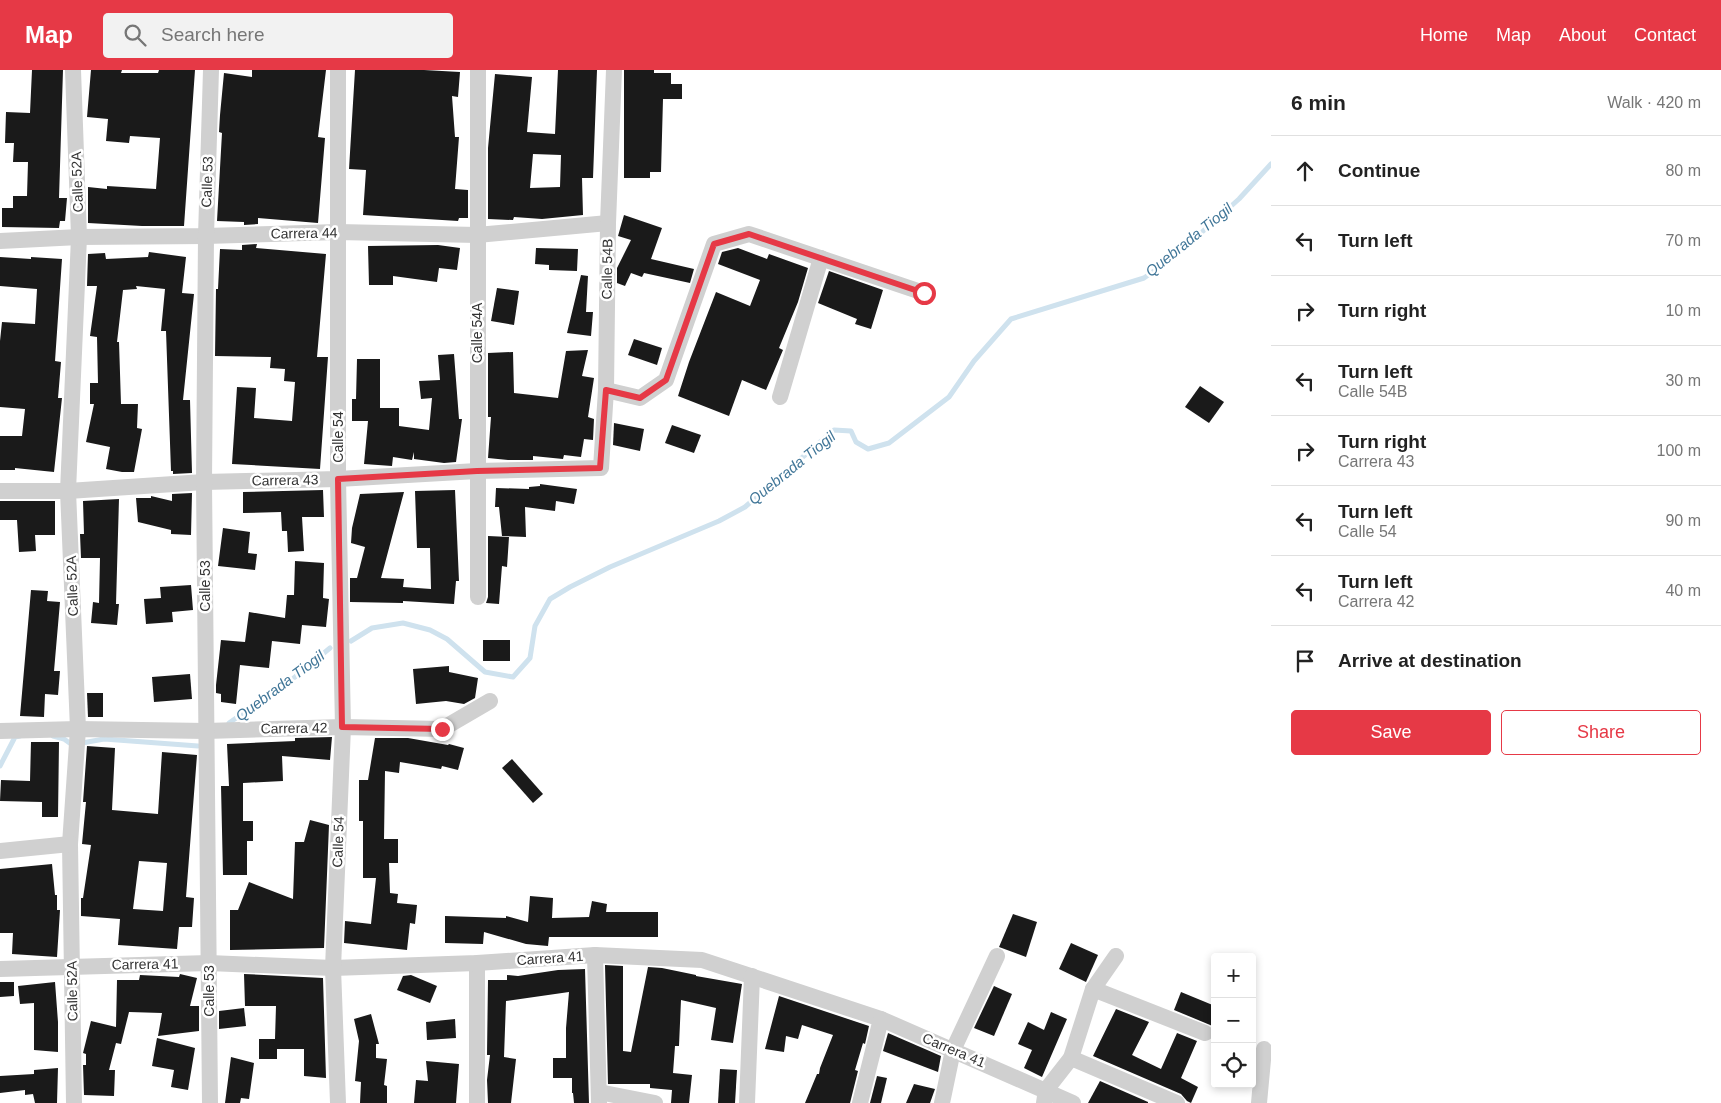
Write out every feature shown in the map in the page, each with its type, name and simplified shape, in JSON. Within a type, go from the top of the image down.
[{"type":"street","name":"Calle 52A","points":[[73,70],[79,237],[68,491],[78,728],[70,844],[74,1103]]},
{"type":"street","name":"Calle 53","points":[[210,1103],[204,482],[206,236],[211,70]]},
{"type":"street","name":"Calle 54","points":[[338,70],[338,479],[342,727],[333,968],[338,1103]]},
{"type":"street","name":"Calle 54A","points":[[478,70],[478,597]]},
{"type":"street","name":"Calle 54B","points":[[600,468],[606,390],[608,223],[614,70]]},
{"type":"street","name":"Carrera 44","points":[[0,241],[79,237],[338,232],[477,235],[608,223]]},
{"type":"street","points":[[606,390],[640,398],[666,380],[714,244],[749,234],[924,293]]},
{"type":"street","points":[[780,397],[821,258]]},
{"type":"street","name":"Carrera 43","points":[[0,491],[68,491],[204,482],[338,479],[477,471],[600,468]]},
{"type":"street","name":"Carrera 42","points":[[0,731],[78,728],[206,730],[342,727],[442,729],[490,701]]},
{"type":"street","points":[[0,851],[70,844]]},
{"type":"street","points":[[595,955],[599,1098],[655,1103]]},
{"type":"street","name":"Carrera 41","points":[[0,969],[209,963],[333,968],[595,955],[702,960],[880,1019],[954,1050],[1045,1096],[1073,1103]]},
{"type":"street","points":[[942,1103],[954,1050],[997,956]]},
{"type":"street","points":[[1045,1096],[1070,1058],[1093,989],[1116,956]]},
{"type":"street","points":[[477,962],[478,1103]]},
{"type":"street","points":[[747,1103],[752,976]]},
{"type":"street","points":[[1093,989],[1205,1033]]},
{"type":"street","points":[[860,1103],[880,1019]]},
{"type":"street","points":[[1259,1103],[1264,1048]]},
{"type":"street","points":[[1070,1058],[1177,1103]]},
{"type":"building","points":[[32,70],[63,70],[59,198],[67,198],[65,221],[60,221],[59,228],[2,227],[2,208],[13,208],[13,196],[27,196],[28,162],[13,162],[14,143],[5,143],[6,112],[30,113]]},
{"type":"building","points":[[91,70],[122,70],[121,73],[158,73],[159,70],[195,70],[184,226],[88,223],[88,187],[107,189],[107,186],[156,189],[160,138],[130,136],[129,143],[106,141],[108,119],[87,117]]},
{"type":"building","points":[[252,70],[326,70],[318,137],[325,138],[318,223],[258,218],[258,224],[244,225],[244,222],[217,221],[222,133],[219,132],[224,73],[252,77]]},
{"type":"building","points":[[355,70],[460,72],[458,97],[452,96],[455,137],[459,137],[455,189],[468,190],[468,218],[459,218],[458,221],[363,215],[366,170],[349,169]]},
{"type":"building","points":[[558,70],[597,70],[593,178],[582,178],[583,215],[542,219],[514,217],[513,220],[488,219],[488,148],[495,74],[532,77],[527,132],[555,134]],"holes":[[[533,154],[561,155],[560,187],[530,188]]]},
{"type":"building","points":[[624,70],[654,70],[654,73],[671,73],[671,84],[682,84],[682,99],[663,99],[661,172],[650,172],[650,178],[624,178]]},
{"type":"building","points":[[624,215],[662,228],[651,259],[694,269],[690,283],[644,273],[642,277],[631,273],[625,286],[617,283],[617,268],[631,240],[618,236]]},
{"type":"building","points":[[257,244],[256,248],[326,254],[317,357],[328,357],[320,469],[232,464],[237,387],[256,388],[254,418],[292,421],[295,382],[284,381],[285,369],[270,368],[271,357],[215,356],[216,289],[218,289],[220,249],[242,250],[242,245]]},
{"type":"building","points":[[438,245],[460,248],[457,270],[439,268],[437,282],[393,276],[393,285],[369,285],[368,246]]},
{"type":"building","points":[[536,248],[578,249],[577,271],[549,270],[549,265],[535,264]]},
{"type":"building","points":[[738,248],[767,259],[769,254],[808,268],[798,302],[779,348],[783,350],[766,390],[742,380],[729,416],[678,396],[716,292],[750,306],[760,280],[718,264],[722,252]]},
{"type":"building","points":[[149,252],[186,257],[182,293],[194,294],[183,400],[190,400],[192,473],[173,474],[173,471],[171,471],[166,331],[161,331],[165,289],[136,286],[137,289],[123,290],[117,342],[119,342],[121,404],[138,404],[137,428],[142,429],[134,472],[106,469],[110,447],[86,442],[94,404],[90,404],[90,383],[98,383],[97,337],[90,336],[97,286],[87,286],[88,254],[105,253],[106,259],[148,257]]},
{"type":"building","points":[[0,257],[62,259],[55,361],[61,362],[58,398],[62,398],[54,472],[15,468],[15,470],[0,470],[0,436],[22,436],[25,409],[0,407],[0,341],[2,322],[35,324],[37,289],[0,286]]},
{"type":"building","points":[[829,271],[883,290],[871,329],[855,324],[857,319],[818,303]]},
{"type":"building","points":[[581,275],[588,276],[586,312],[593,312],[591,336],[567,333]]},
{"type":"building","points":[[497,288],[519,291],[514,325],[491,321]]},
{"type":"building","points":[[634,339],[662,348],[657,365],[628,355]]},
{"type":"building","points":[[588,350],[582,376],[594,378],[588,417],[594,419],[593,440],[584,439],[581,457],[564,455],[563,459],[533,456],[533,460],[488,458],[491,417],[488,417],[488,353],[513,352],[514,393],[558,398],[566,351]]},
{"type":"building","points":[[454,354],[459,419],[462,419],[456,462],[444,463],[414,459],[414,452],[412,460],[393,457],[392,466],[364,464],[368,421],[352,421],[352,399],[356,399],[357,359],[380,359],[380,408],[399,408],[399,426],[429,430],[432,398],[421,399],[419,381],[440,380],[438,355]]},
{"type":"building","points":[[1200,386],[1224,402],[1209,423],[1185,407]]},
{"type":"building","points":[[614,423],[644,429],[640,451],[613,445]]},
{"type":"building","points":[[672,425],[701,435],[694,453],[665,443]]},
{"type":"building","points":[[540,484],[577,489],[574,504],[556,501],[555,511],[525,507],[526,537],[502,536],[499,507],[495,507],[496,488],[529,489],[529,487],[540,486]]},
{"type":"building","points":[[323,490],[324,517],[302,517],[304,551],[288,552],[287,531],[282,531],[281,512],[243,513],[243,492]]},
{"type":"building","points":[[455,490],[459,581],[456,581],[454,604],[403,601],[403,603],[350,602],[350,578],[357,578],[365,547],[351,543],[352,528],[360,494],[404,492],[381,578],[404,579],[403,587],[431,589],[430,548],[417,548],[415,491]]},
{"type":"building","points":[[192,493],[191,535],[171,534],[171,530],[138,522],[136,498],[151,498],[151,496],[172,501],[172,494]]},
{"type":"building","points":[[119,499],[116,604],[119,604],[117,625],[91,623],[93,602],[99,603],[100,558],[81,558],[80,534],[84,534],[83,501]]},
{"type":"building","points":[[0,501],[55,501],[55,535],[35,535],[36,551],[19,552],[17,520],[0,520]]},
{"type":"building","points":[[223,528],[250,532],[248,553],[257,554],[255,570],[218,566]]},
{"type":"building","points":[[488,536],[509,537],[507,567],[502,566],[499,604],[486,603],[488,597]]},
{"type":"building","points":[[295,561],[324,563],[323,598],[329,599],[326,627],[302,625],[300,644],[272,641],[269,668],[240,665],[236,704],[221,702],[221,694],[216,693],[216,685],[221,640],[245,642],[249,612],[285,618],[287,595],[294,595]]},
{"type":"building","points":[[191,585],[193,610],[172,612],[173,622],[146,624],[144,599],[161,598],[160,587]]},
{"type":"building","points":[[31,590],[48,591],[47,601],[60,602],[54,671],[60,671],[58,695],[45,694],[44,717],[20,716]]},
{"type":"building","points":[[483,640],[510,640],[510,661],[483,661]]},
{"type":"building","points":[[449,666],[449,672],[478,678],[475,698],[464,704],[446,701],[416,704],[413,669]]},
{"type":"building","points":[[190,674],[192,699],[154,702],[152,677]]},
{"type":"building","points":[[87,693],[103,693],[103,717],[88,717]]},
{"type":"building","points":[[332,737],[330,760],[282,756],[283,781],[243,783],[243,821],[253,821],[253,841],[247,841],[247,875],[223,875],[221,786],[229,786],[227,744],[295,741],[295,738]]},
{"type":"building","points":[[375,738],[408,738],[464,748],[458,770],[442,766],[441,769],[400,762],[399,773],[385,771],[384,839],[398,839],[398,863],[389,863],[390,893],[398,894],[397,903],[417,905],[415,924],[410,923],[407,950],[344,943],[345,921],[371,924],[376,878],[363,878],[363,821],[359,821],[359,780],[368,780]]},
{"type":"building","points":[[31,742],[59,742],[58,817],[42,817],[42,802],[0,801],[1,780],[30,781]]},
{"type":"building","points":[[87,746],[115,748],[112,810],[158,814],[162,752],[197,755],[186,897],[194,898],[192,927],[179,927],[177,949],[118,945],[120,919],[81,916],[81,898],[83,898],[91,845],[82,844],[86,802],[83,802]],"holes":[[[139,861],[167,863],[163,911],[133,909]]]},
{"type":"building","points":[[512,759],[543,794],[533,803],[502,768]]},
{"type":"building","points":[[310,820],[329,825],[324,948],[230,950],[230,910],[238,910],[249,882],[293,899],[295,842],[304,842]]},
{"type":"building","points":[[52,864],[55,895],[57,895],[57,910],[60,910],[57,957],[12,954],[13,933],[0,933],[0,869]]},
{"type":"building","points":[[530,896],[553,898],[552,918],[589,917],[592,901],[607,904],[606,912],[658,912],[658,937],[549,937],[548,946],[526,944],[484,932],[483,944],[445,943],[445,916],[506,918],[506,916],[528,922]]},
{"type":"building","points":[[1013,914],[1037,922],[1026,957],[999,947]]},
{"type":"building","points":[[1071,943],[1098,955],[1086,982],[1059,969]]},
{"type":"building","points":[[605,965],[623,966],[623,1051],[631,1052],[648,967],[662,968],[742,984],[733,1043],[711,1040],[716,1008],[681,1000],[679,1046],[675,1046],[673,1073],[692,1075],[689,1103],[671,1103],[672,1090],[650,1088],[650,1084],[608,1084]]},
{"type":"building","points":[[585,969],[589,1103],[574,1103],[572,1078],[553,1078],[553,1058],[566,1058],[569,992],[506,1001],[504,1057],[516,1059],[511,1103],[488,1103],[487,1080],[490,1055],[487,1055],[488,980],[507,980],[507,975],[518,976],[558,970]]},
{"type":"building","points":[[180,974],[197,978],[190,1006],[199,1006],[199,1031],[158,1036],[162,1013],[129,1012],[121,1044],[116,1043],[109,1070],[115,1070],[114,1096],[84,1095],[83,1065],[86,1065],[86,1054],[83,1053],[91,1021],[116,1027],[117,980],[139,980],[140,975],[179,977]]},
{"type":"building","points":[[244,974],[323,978],[326,1078],[304,1076],[304,1049],[277,1049],[277,1059],[259,1059],[259,1039],[275,1039],[276,1006],[245,1006]]},
{"type":"building","points":[[411,975],[437,986],[430,1003],[397,990],[403,976]]},
{"type":"building","points":[[0,982],[14,982],[14,996],[0,997]]},
{"type":"building","points":[[55,982],[58,1052],[34,1050],[34,1003],[20,1004],[18,986]]},
{"type":"building","points":[[994,986],[1012,994],[994,1036],[974,1028]]},
{"type":"building","points":[[1181,992],[1211,1004],[1211,1025],[1174,1010]]},
{"type":"building","points":[[779,996],[869,1026],[865,1044],[863,1043],[855,1070],[858,1071],[850,1103],[805,1103],[817,1074],[819,1074],[833,1035],[802,1025],[798,1039],[786,1036],[784,1052],[765,1049]]},
{"type":"building","points":[[244,1008],[246,1026],[219,1029],[219,1011]]},
{"type":"building","points":[[1116,1009],[1149,1022],[1132,1055],[1161,1069],[1177,1033],[1197,1041],[1181,1078],[1198,1087],[1191,1103],[1181,1094],[1093,1056]]},
{"type":"building","points":[[1051,1012],[1067,1019],[1042,1077],[1024,1068],[1032,1050],[1018,1044],[1028,1022],[1044,1030]]},
{"type":"building","points":[[371,1014],[379,1044],[376,1044],[376,1058],[387,1059],[384,1085],[387,1086],[387,1103],[360,1103],[361,1082],[355,1081],[359,1041],[354,1019]]},
{"type":"building","points":[[455,1019],[456,1038],[427,1040],[426,1022]]},
{"type":"building","points":[[888,1033],[941,1056],[938,1072],[883,1051]]},
{"type":"building","points":[[157,1038],[195,1048],[188,1090],[171,1087],[174,1070],[152,1066]]},
{"type":"building","points":[[231,1057],[254,1063],[249,1099],[241,1098],[240,1103],[225,1103]]},
{"type":"building","points":[[426,1061],[459,1064],[456,1103],[414,1103],[416,1080],[428,1081]]},
{"type":"building","points":[[58,1068],[57,1103],[35,1103],[33,1094],[25,1095],[25,1090],[0,1093],[0,1076],[34,1074],[34,1070]]},
{"type":"building","points":[[720,1069],[737,1070],[735,1103],[718,1103]]},
{"type":"building","points":[[877,1076],[887,1078],[881,1103],[870,1103]]},
{"type":"building","points":[[1100,1081],[1148,1102],[1148,1103],[1088,1103]]},
{"type":"building","points":[[914,1084],[935,1089],[930,1103],[906,1103]]},
{"type":"waterway","name":"Quebrada Tiogil","points":[[351,641],[372,628],[403,623],[430,630],[447,639],[485,672],[513,677],[530,658],[535,626],[550,599],[610,567],[719,521],[745,507],[834,430],[851,431],[856,442],[868,449],[889,443],[949,397],[974,361],[1011,319],[1144,278],[1174,257],[1239,199],[1271,164]]},
{"type":"waterway","name":"Quebrada Tiogil","points":[[229,723],[295,677],[330,648]]},
{"type":"waterway","name":"Quebrada Tiogil","points":[[0,766],[15,737],[20,736]]},
{"type":"waterway","name":"Quebrada Tiogil","points":[[53,736],[64,739],[71,744]]},
{"type":"waterway","name":"Quebrada Tiogil","points":[[82,743],[104,739],[198,746]]},
{"type":"route","points":[[442,729],[342,727],[338,479],[477,471],[600,468],[606,390],[640,398],[666,380],[714,244],[749,234],[924,293]]}]
